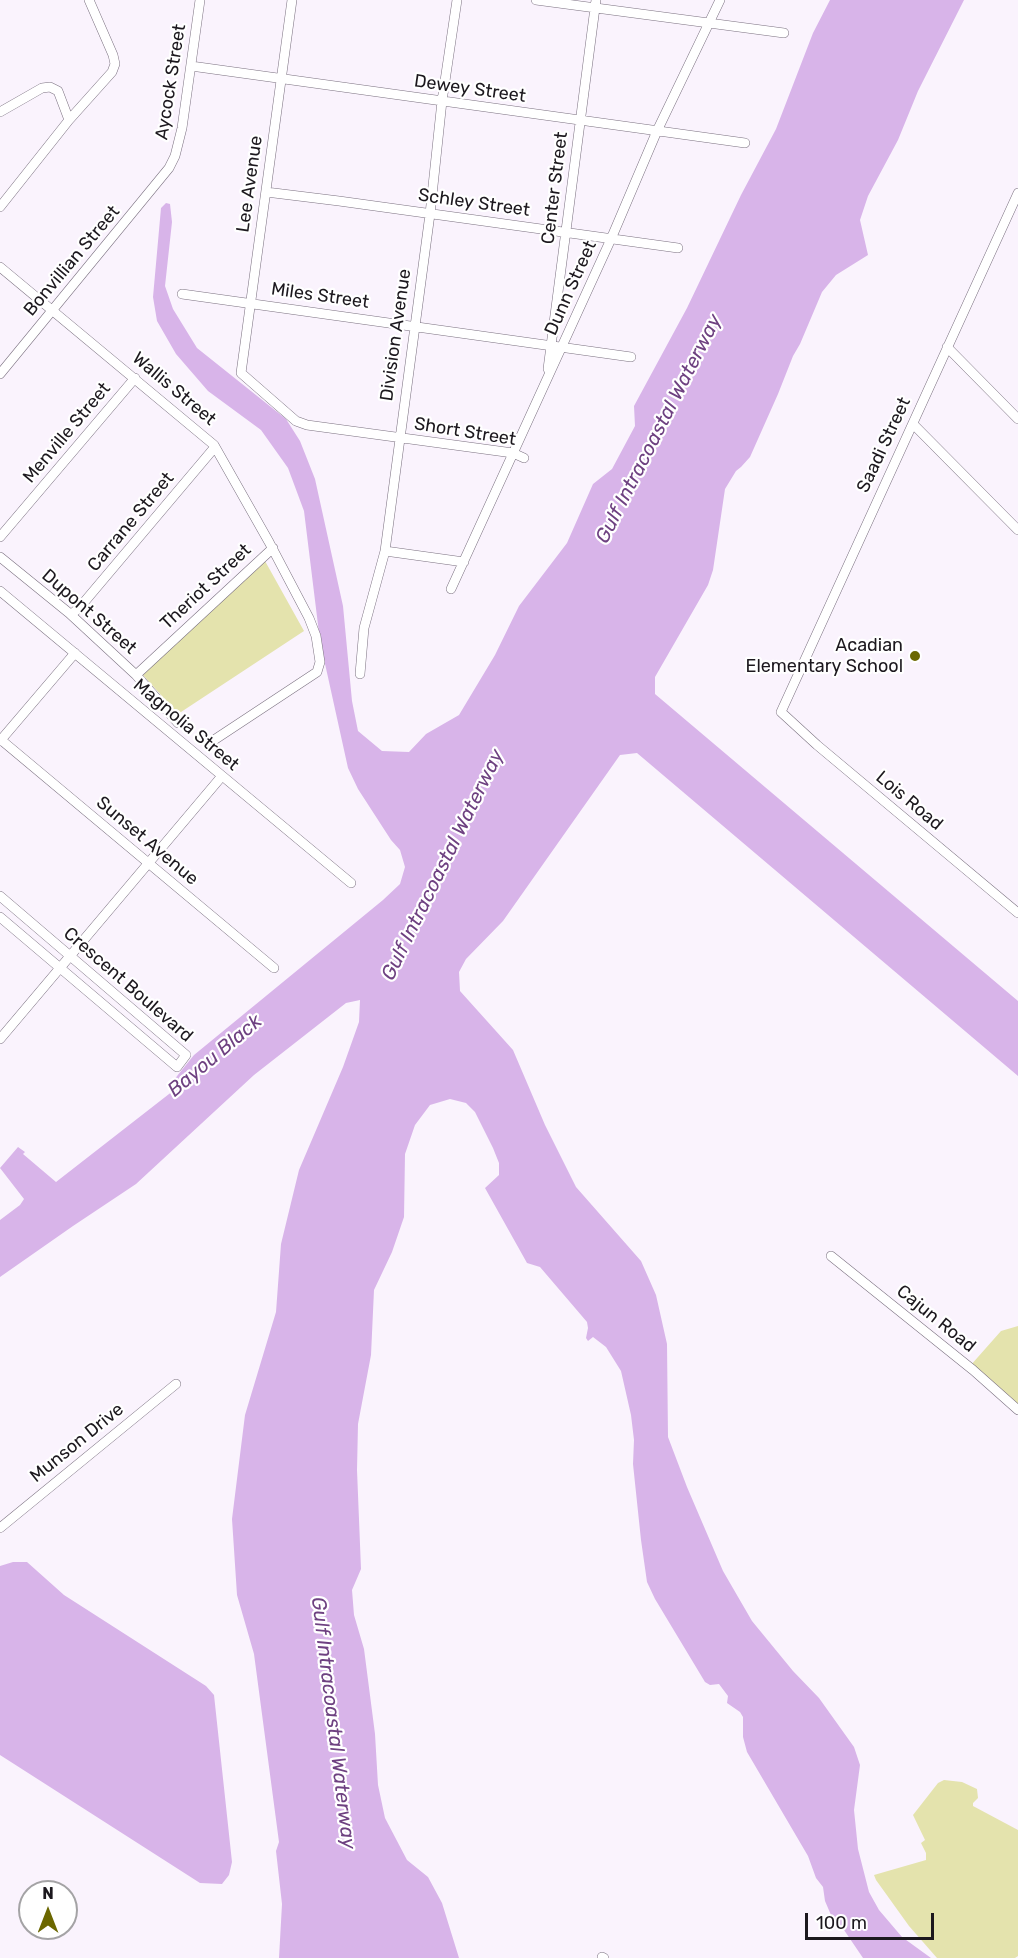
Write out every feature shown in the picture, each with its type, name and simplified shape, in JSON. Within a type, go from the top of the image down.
[{"type":"street","points":[[0,207],[69,120],[106,79],[115,64],[89,0]]},
{"type":"street","name":"Aycock Street","points":[[169,168],[179,144],[200,0]]},
{"type":"street","name":"Lee Avenue","points":[[241,373],[292,0]]},
{"type":"street","name":"Division Avenue","points":[[360,674],[364,628],[385,551],[457,0]]},
{"type":"street","points":[[536,0],[596,4],[784,33]]},
{"type":"street","name":"Dunn Street","points":[[451,589],[611,239],[657,131],[720,0]]},
{"type":"street","name":"Center Street","points":[[547,380],[596,4]]},
{"type":"street","name":"Dewey Street","points":[[191,66],[745,143]]},
{"type":"street","points":[[0,112],[42,87],[50,87],[58,91],[69,120]]},
{"type":"street","name":"Bonvillian Street","points":[[0,374],[169,168]]},
{"type":"street","name":"Schley Street","points":[[266,192],[678,248]]},
{"type":"street","name":"Saadi Street","points":[[781,712],[1018,193]]},
{"type":"street","points":[[1008,215],[1018,219]]},
{"type":"street","name":"Wallis Street","points":[[0,267],[206,436],[215,447],[273,548],[309,618],[320,662],[317,672],[214,740]]},
{"type":"street","name":"Miles Street","points":[[182,294],[631,357]]},
{"type":"street","points":[[947,348],[1018,419]]},
{"type":"street","name":"Short Street","points":[[241,373],[296,421],[307,425],[513,453],[524,458]]},
{"type":"street","name":"Menville Street","points":[[0,537],[135,378]]},
{"type":"street","points":[[913,424],[1018,530]]},
{"type":"street","name":"Carrane Street","points":[[69,613],[73,613],[80,607],[215,447]]},
{"type":"street","name":"Theriot Street","points":[[136,675],[273,548]]},
{"type":"street","points":[[385,551],[464,562]]},
{"type":"street","name":"Dupont Street","points":[[0,557],[69,613],[136,675],[178,723]]},
{"type":"street","name":"Magnolia Street","points":[[0,591],[351,883]]},
{"type":"street","points":[[0,740],[75,653]]},
{"type":"street","name":"Lois Road","points":[[781,712],[817,745],[1018,913]]},
{"type":"street","name":"Sunset Avenue","points":[[0,740],[274,968]]},
{"type":"street","points":[[0,1040],[222,776]]},
{"type":"street","name":"Crescent Boulevard","points":[[0,896],[186,1055],[177,1067],[0,917]]},
{"type":"street","name":"Cajun Road","points":[[831,1256],[973,1370],[1018,1410]]},
{"type":"street","name":"Munson Drive","points":[[0,1528],[176,1384]]},
{"type":"green space","points":[[265,561],[304,631],[178,714],[142,674]]},
{"type":"green space","points":[[1018,1326],[1018,1406],[970,1366],[1001,1331]]},
{"type":"green space","points":[[944,1780],[962,1782],[977,1789],[978,1798],[973,1806],[1018,1830],[1018,1956],[1015,1958],[937,1958],[909,1926],[874,1875],[926,1860],[926,1853],[921,1843],[925,1840],[913,1815],[938,1783]]},
{"type":"water","points":[[830,0],[964,0],[918,91],[898,140],[868,196],[860,220],[868,255],[836,275],[822,292],[750,457],[736,471],[725,489],[713,570],[708,585],[655,677],[655,694],[1018,1001],[1018,1076],[637,753],[620,755],[503,921],[466,959],[459,972],[460,991],[513,1050],[545,1125],[576,1187],[641,1261],[656,1295],[667,1344],[668,1437],[687,1487],[723,1571],[752,1621],[793,1671],[819,1698],[854,1747],[860,1765],[854,1810],[858,1849],[869,1892],[879,1910],[902,1937],[931,1958],[863,1958],[831,1915],[825,1901],[823,1887],[816,1878],[808,1856],[747,1752],[743,1737],[743,1717],[727,1703],[728,1696],[719,1684],[710,1685],[705,1682],[647,1582],[633,1464],[634,1440],[631,1415],[621,1371],[606,1347],[593,1337],[588,1341],[586,1338],[587,1322],[540,1267],[527,1263],[485,1188],[499,1175],[499,1163],[493,1148],[475,1112],[466,1103],[450,1099],[430,1105],[415,1125],[405,1154],[404,1217],[392,1252],[374,1290],[371,1355],[358,1424],[357,1470],[361,1569],[352,1590],[354,1615],[364,1649],[375,1734],[378,1785],[385,1818],[407,1860],[428,1877],[442,1903],[459,1958],[279,1958],[282,1904],[276,1851],[279,1842],[254,1654],[237,1595],[232,1519],[245,1415],[276,1312],[281,1244],[299,1170],[343,1067],[359,1022],[360,1000],[346,1003],[254,1075],[136,1184],[0,1277],[0,1220],[20,1205],[24,1199],[0,1168],[18,1147],[56,1182],[178,1087],[173,1081],[194,1055],[383,900],[400,884],[405,867],[400,850],[358,789],[348,768],[320,641],[304,511],[288,468],[261,430],[208,391],[176,354],[157,321],[153,297],[161,208],[166,203],[170,204],[172,222],[165,286],[173,309],[197,348],[286,419],[300,441],[315,479],[343,606],[352,701],[358,731],[382,751],[409,752],[426,734],[459,715],[495,655],[519,606],[567,543],[593,484],[612,469],[635,426],[634,406],[687,308],[741,195],[776,129],[813,33]]},
{"type":"water","points":[[13,1562],[27,1562],[64,1595],[206,1686],[214,1695],[232,1862],[229,1875],[222,1884],[200,1883],[0,1755],[0,1566]]},
{"type":"place","name":"Acadian Elementary School","points":[[915,656]]},
{"type":"water label","name":"Gulf Intracoastal Waterway","points":[[659,429]]},
{"type":"water label","name":"Gulf Intracoastal Waterway","points":[[443,865]]},
{"type":"water label","name":"Bayou Black","points":[[215,1056]]},
{"type":"water label","name":"Gulf Intracoastal Waterway","points":[[333,1723]]}]
